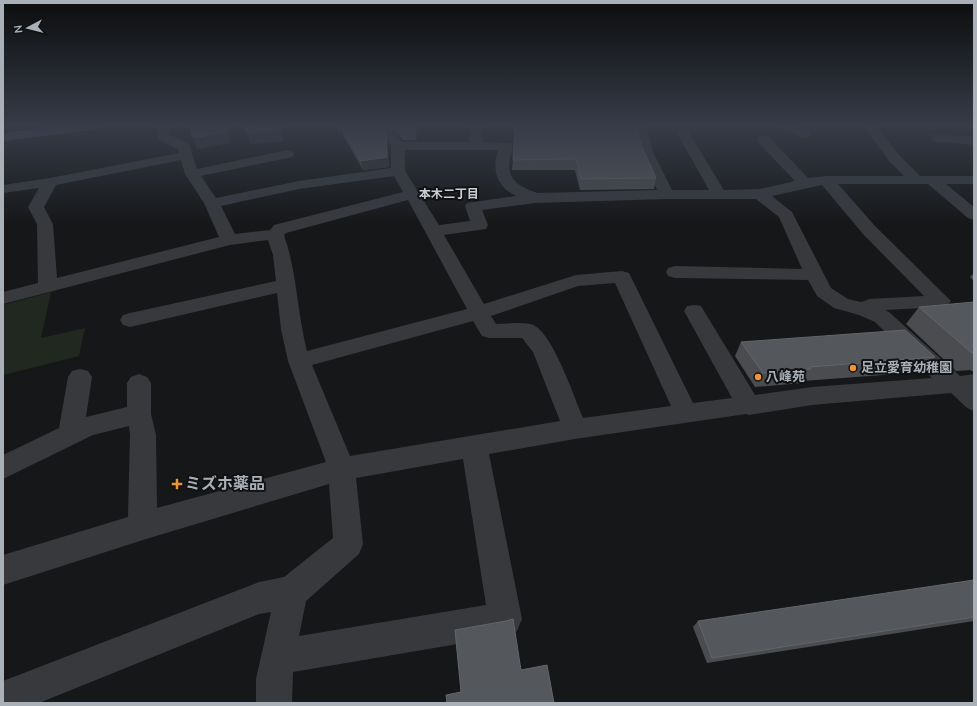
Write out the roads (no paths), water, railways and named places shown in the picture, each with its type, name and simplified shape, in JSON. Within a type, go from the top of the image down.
[{"type":"street","points":[[3,189],[50,182],[167,159]]},
{"type":"street","points":[[188,159],[192,174],[212,203],[229,240]]},
{"type":"street","points":[[192,174],[264,159]]},
{"type":"street","points":[[398,159],[398,171],[489,331],[528,331],[542,350],[575,429]]},
{"type":"street","points":[[502,159],[502,174],[506,184],[523,194],[535,198]]},
{"type":"street","points":[[649,159],[666,194]]},
{"type":"street","points":[[698,159],[719,195]]},
{"type":"street","points":[[782,159],[805,183]]},
{"type":"street","points":[[895,159],[974,215]]},
{"type":"street","points":[[212,203],[299,185],[398,171]]},
{"type":"street","points":[[826,180],[869,230],[941,301],[870,305],[866,310]]},
{"type":"street","points":[[434,232],[480,225],[473,206],[535,198],[666,194],[760,194],[805,183],[826,180],[974,180]]},
{"type":"street","points":[[48,287],[45,224],[36,207],[50,182]]},
{"type":"street","points":[[760,194],[786,215],[814,275],[824,292],[841,304],[866,310],[882,317],[942,374],[968,390]]},
{"type":"street","points":[[3,298],[229,240],[275,234],[280,229],[411,195]]},
{"type":"street","points":[[3,699],[259,598],[291,592],[348,544],[342,469],[298,361],[291,329],[282,255],[275,234]]},
{"type":"street","points":[[675,272],[814,275]]},
{"type":"street","points":[[298,361],[478,313],[576,281],[622,277],[686,413]]},
{"type":"street","points":[[130,320],[286,285]]},
{"type":"street","points":[[694,311],[749,406]]},
{"type":"street","points":[[70,434],[80,377]]},
{"type":"street","points":[[139,383],[139,414],[143,435],[143,526]]},
{"type":"street","points":[[3,570],[143,526],[342,469],[575,429],[686,413],[749,406],[812,396],[968,390]]},
{"type":"street","points":[[3,468],[38,449],[87,427],[139,414]]},
{"type":"street","points":[[279,657],[505,620],[474,446]]},
{"type":"street","points":[[274,703],[274,679],[291,592]]},
{"type":"place","name":"足立愛育幼稚園","points":[[853,368]]},
{"type":"place","name":"八峰苑","points":[[758,377]]},
{"type":"place","name":"ミズホ薬品","points":[[177,484]]},
{"type":"district","name":"本木二丁目","points":[[449,194]]}]
